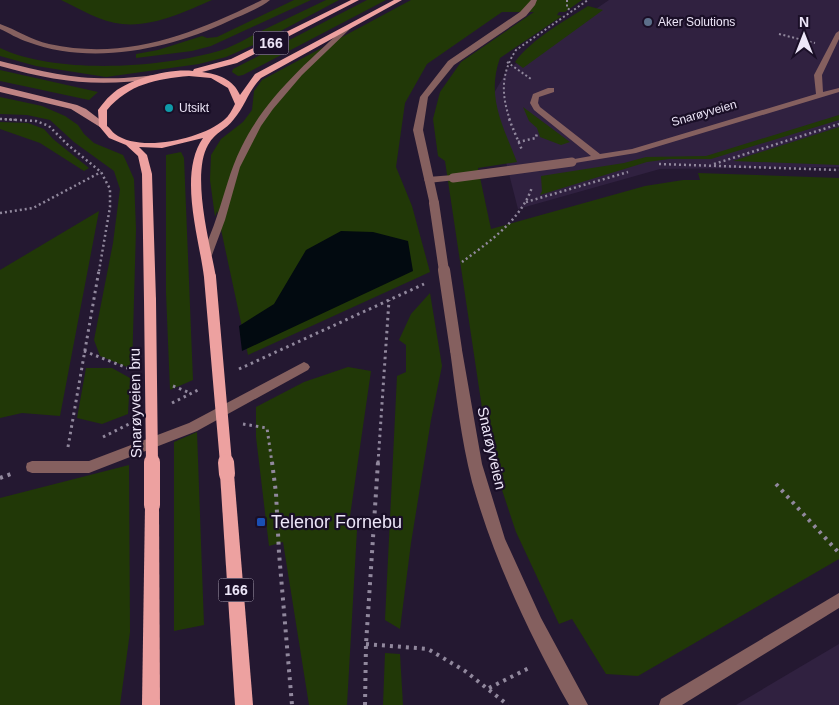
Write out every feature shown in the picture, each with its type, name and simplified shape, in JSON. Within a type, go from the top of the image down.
[{"type":"main road","name":"166","points":[[214,131],[180,143],[143,145],[127,142],[108,132],[103,125],[101,117],[103,109],[113,97],[128,87],[154,77],[212,68],[234,61],[356,0]]},
{"type":"main road","name":"166","points":[[244,705],[244,673],[210,276],[199,216],[198,159],[203,142],[231,118],[247,88],[258,76],[399,0]]},
{"type":"main road","name":"166","points":[[182,73],[209,76],[228,84],[238,96],[239,104]]},
{"type":"main road","name":"Snarøyveien bru","points":[[127,142],[142,155],[148,174],[152,505],[151,705]]},
{"type":"street","points":[[522,14],[529,5],[529,0]]},
{"type":"street","points":[[522,14],[534,0]]},
{"type":"street","name":"Snarøyveien","points":[[522,14],[451,62],[424,97],[418,130],[434,203],[470,441],[490,514],[551,656],[579,705]]},
{"type":"street","points":[[0,63],[45,76],[76,82],[109,83],[154,77]]},
{"type":"street","points":[[0,90],[74,107],[103,125]]},
{"type":"lane","points":[[0,26],[32,42],[55,47],[113,50],[145,47],[190,36],[267,0]]},
{"type":"lane","points":[[207,255],[222,216],[235,168],[253,131],[271,104],[292,80],[350,26]]},
{"type":"lane","points":[[820,96],[818,75],[839,33]]},
{"type":"lane","points":[[551,90],[536,96],[534,103],[537,108],[598,157]]},
{"type":"lane","name":"Snarøyveien","points":[[428,180],[572,162],[633,151],[839,90]]},
{"type":"lane","points":[[32,467],[89,467],[193,427],[304,366]]},
{"type":"lane","points":[[667,705],[839,600]]},
{"type":"path","points":[[566,0],[567,8],[572,11]]},
{"type":"path","points":[[780,34],[831,47]]},
{"type":"path","points":[[508,62],[533,81]]},
{"type":"path","points":[[0,119],[36,121],[49,126],[68,145],[102,172],[110,189],[110,207],[66,455]]},
{"type":"path","points":[[713,164],[839,124]]},
{"type":"path","points":[[536,138],[541,140]]},
{"type":"path","points":[[656,164],[839,170]]},
{"type":"path","points":[[526,202],[637,170]]},
{"type":"path","points":[[0,213],[33,208],[102,172]]},
{"type":"path","points":[[264,357],[389,300],[366,644],[365,705]]},
{"type":"path","points":[[209,418],[267,428],[276,493],[279,553],[292,705]]},
{"type":"path","points":[[776,484],[839,553]]},
{"type":"path","points":[[366,644],[428,649],[465,670],[508,705]]},
{"type":"shaded area","points":[[609,0],[839,0],[839,167],[660,169],[518,209],[490,100],[508,69]]},
{"type":"shaded area","points":[[341,231],[373,232],[408,241],[413,271],[242,351],[239,326],[274,304],[306,250]]},
{"type":"shaded area","points":[[839,644],[839,705],[736,705]]},
{"type":"green space","points":[[61,0],[212,0],[157,21],[122,24],[106,21]]},
{"type":"green space","points":[[294,0],[311,0],[211,46],[192,51],[136,58],[136,54],[158,50],[202,36],[207,38],[217,37]]},
{"type":"green space","points":[[326,0],[339,0],[260,42],[226,57],[199,64],[106,77],[36,66],[0,56],[0,48],[23,57],[79,65],[110,66],[170,61],[222,50]]},
{"type":"green space","points":[[367,0],[386,0],[243,75],[238,76],[232,72],[233,69]]},
{"type":"green space","points":[[411,0],[582,0],[565,12],[559,12],[557,15],[562,16],[500,58],[496,72],[496,99],[502,124],[517,162],[478,168],[491,229],[645,186],[683,180],[700,180],[698,173],[839,178],[839,559],[638,676],[606,674],[572,619],[559,624],[516,532],[488,448],[445,161],[438,156],[433,119],[440,92],[461,62],[534,12],[502,12],[427,64],[405,103],[396,167],[412,206],[430,272],[248,355],[217,211],[215,217],[210,180],[211,155],[221,139],[243,122],[252,110],[254,91],[262,80]]},
{"type":"green space","points":[[588,6],[603,10],[523,68],[515,62],[539,38]]},
{"type":"green space","points":[[0,70],[98,92],[89,100],[0,81]]},
{"type":"green space","points":[[0,97],[42,106],[65,116],[78,125],[94,143],[123,155],[126,161],[134,179],[136,229],[132,369],[100,356],[94,340],[113,243],[120,189],[114,171],[74,142],[50,120],[27,115],[0,114]]},
{"type":"green space","points":[[523,107],[570,142],[561,145],[540,137],[537,128],[529,121]]},
{"type":"green space","points":[[839,115],[839,120],[711,159],[669,159],[647,162],[540,195],[542,191],[541,176],[624,163],[646,157],[706,156]]},
{"type":"green space","points":[[0,122],[28,123],[44,129],[53,139],[89,168],[84,171],[40,143],[0,129]]},
{"type":"green space","points":[[839,127],[839,165],[733,161]]},
{"type":"green space","points":[[181,152],[184,158],[193,380],[170,390],[166,293],[166,155]]},
{"type":"green space","points":[[99,211],[60,416],[22,413],[0,418],[0,270]]},
{"type":"green space","points":[[430,293],[442,366],[431,420],[411,543],[400,629],[385,620],[397,376],[406,372],[406,345],[399,340],[411,314]]},
{"type":"green space","points":[[348,367],[371,371],[348,530],[357,530],[347,705],[309,705],[283,542],[269,546],[256,437],[256,407],[304,382]]},
{"type":"green space","points":[[86,368],[112,368],[130,378],[128,414],[102,424],[77,418]]},
{"type":"green space","points":[[197,432],[204,625],[174,631],[174,442]]},
{"type":"green space","points":[[129,465],[130,632],[120,705],[0,705],[0,498]]},
{"type":"green space","points":[[385,653],[400,654],[403,705],[383,705]]},
{"type":"place","name":"Aker Solutions","points":[[648,22]]},
{"type":"place","name":"Utsikt","points":[[169,108]]},
{"type":"place","name":"Telenor Fornebu","points":[[261,522]]}]
